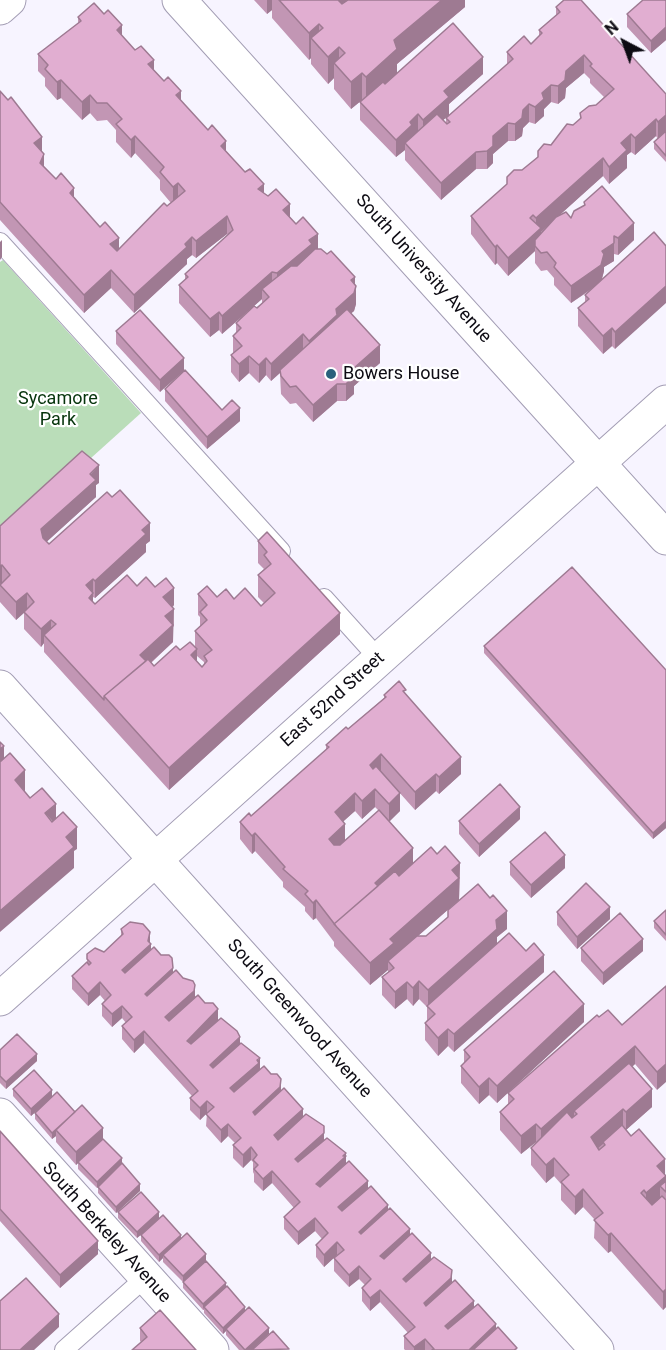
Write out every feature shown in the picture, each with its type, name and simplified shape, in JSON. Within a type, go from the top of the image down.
[{"type":"street","points":[[0,8],[9,0]]},
{"type":"street","name":"South University Avenue","points":[[179,0],[666,538]]},
{"type":"street","name":"East 52nd Street","points":[[0,999],[666,402]]},
{"type":"street","name":"South Greenwood Avenue","points":[[0,687],[597,1350]]},
{"type":"street","name":"South Berkeley Avenue","points":[[0,1115],[212,1350]]},
{"type":"lane","points":[[0,242],[290,561]]},
{"type":"lane","points":[[314,587],[379,659]]},
{"type":"lane","points":[[64,1350],[146,1277]]},
{"type":"green space","name":"Sycamore Park","points":[[3,260],[141,413],[0,540],[0,262]]},
{"type":"building","points":[[279,0],[338,0],[342,4],[348,0],[442,0],[394,40],[397,49],[366,77],[362,73],[351,82],[334,63],[345,53],[339,47],[328,57],[311,38],[323,28],[319,24],[309,33]]},
{"type":"building","points":[[564,0],[581,0],[666,94],[666,115],[658,122],[656,119],[635,138],[631,134],[621,143],[627,150],[609,167],[603,158],[536,218],[533,215],[530,218],[541,228],[508,258],[497,245],[495,247],[471,216],[507,184],[507,177],[514,170],[522,170],[538,157],[538,151],[544,144],[551,145],[567,124],[573,125],[581,118],[580,113],[589,106],[596,105],[614,89],[590,66],[592,64],[584,55],[566,71],[565,80],[558,86],[551,85],[542,93],[544,99],[535,107],[529,104],[523,110],[522,118],[515,124],[508,123],[493,136],[493,146],[487,151],[476,152],[441,183],[405,143],[437,114],[447,124],[450,122],[446,118],[513,59],[507,52],[524,36],[531,44],[542,33],[539,30],[560,12],[556,7]]},
{"type":"building","points":[[643,0],[666,1],[666,27],[651,41],[627,14]]},
{"type":"building","points":[[94,3],[104,14],[108,10],[122,25],[117,30],[135,50],[141,46],[154,60],[148,64],[164,81],[168,77],[181,91],[176,95],[208,130],[212,125],[226,141],[221,146],[245,172],[250,169],[264,184],[258,189],[268,196],[276,189],[290,204],[283,210],[296,224],[303,217],[318,234],[309,240],[312,244],[277,273],[272,272],[222,316],[219,312],[210,319],[179,285],[188,277],[185,274],[233,230],[227,216],[196,241],[192,237],[185,244],[187,247],[134,295],[111,270],[84,295],[0,202],[0,91],[8,100],[11,97],[42,137],[34,143],[44,154],[40,163],[56,179],[61,173],[74,188],[70,193],[100,227],[105,222],[119,238],[110,244],[117,251],[164,203],[167,206],[185,191],[178,183],[173,187],[160,172],[164,167],[135,136],[131,140],[116,124],[122,119],[107,103],[97,103],[90,95],[82,102],[61,80],[57,82],[45,69],[48,65],[38,54],[81,21],[78,17]]},
{"type":"building","points":[[453,23],[483,57],[444,91],[449,97],[423,120],[418,114],[410,122],[412,125],[396,140],[360,102],[383,82],[385,84]]},
{"type":"building","points":[[666,131],[666,156],[654,142]]},
{"type":"building","points":[[602,186],[634,223],[618,238],[614,236],[614,243],[602,251],[604,254],[601,265],[571,286],[554,267],[556,263],[547,252],[541,253],[535,246],[535,240],[556,217],[566,212],[571,218],[574,211],[585,205],[584,202]]},
{"type":"building","points":[[654,232],[666,246],[666,286],[615,332],[612,328],[603,336],[578,308],[589,299],[585,295]]},
{"type":"building","points":[[315,249],[321,249],[327,254],[331,251],[355,277],[351,280],[356,286],[354,293],[336,309],[337,315],[309,341],[303,334],[271,364],[266,358],[259,365],[249,356],[239,364],[231,355],[242,346],[233,336],[241,328],[236,323],[254,306],[257,308],[269,297],[262,289],[291,266],[297,266]]},
{"type":"building","name":"Bowers House","points":[[347,309],[380,345],[354,368],[354,376],[346,384],[337,384],[313,405],[296,386],[290,387],[281,376],[280,370]]},
{"type":"building","points":[[140,310],[184,358],[160,380],[116,331]]},
{"type":"building","points":[[185,370],[222,410],[232,400],[240,408],[207,437],[165,389]]},
{"type":"building","points":[[82,451],[99,465],[90,474],[96,480],[41,529],[43,538],[49,544],[107,492],[112,497],[120,490],[150,523],[142,530],[146,534],[95,581],[93,579],[86,585],[93,593],[89,598],[95,604],[127,575],[137,586],[146,577],[155,587],[166,578],[174,588],[163,597],[174,609],[165,616],[173,625],[140,655],[146,661],[104,696],[104,700],[44,635],[56,624],[51,620],[41,629],[24,612],[34,602],[27,593],[16,602],[0,585],[10,575],[2,565],[0,566],[0,526]]},
{"type":"building","points":[[267,532],[340,613],[169,768],[104,696],[148,659],[154,666],[176,646],[180,650],[190,642],[197,649],[191,655],[202,667],[207,661],[204,656],[212,650],[195,631],[207,620],[200,612],[207,605],[198,594],[207,586],[217,597],[226,589],[234,599],[245,588],[261,606],[275,593],[258,575],[271,564],[264,555],[267,552],[258,541]]},
{"type":"building","points":[[572,567],[666,670],[666,821],[653,833],[484,646]]},
{"type":"building","points":[[399,681],[406,690],[403,691],[461,757],[439,777],[436,774],[415,792],[381,754],[370,765],[373,769],[376,766],[400,793],[389,804],[375,789],[362,801],[355,793],[335,812],[345,824],[329,839],[334,845],[340,845],[379,810],[413,848],[375,883],[378,886],[334,924],[316,900],[313,903],[305,894],[308,891],[283,869],[285,867],[255,833],[252,836],[240,822],[249,813],[251,816],[329,747],[326,745],[346,727],[348,729],[386,697],[384,695]]},
{"type":"building","points":[[10,753],[25,770],[15,780],[30,798],[42,788],[56,804],[45,813],[52,822],[63,812],[77,827],[66,837],[74,847],[0,911],[0,762]]},
{"type":"building","points":[[500,784],[520,807],[479,844],[459,821]]},
{"type":"building","points":[[545,832],[565,855],[531,885],[510,862]]},
{"type":"building","points":[[445,846],[460,863],[452,870],[459,878],[390,939],[394,943],[370,963],[334,924],[395,871],[399,876],[431,847],[437,854]]},
{"type":"building","points":[[586,883],[610,907],[577,937],[557,912]]},
{"type":"building","points":[[478,884],[490,898],[493,895],[507,911],[496,920],[497,929],[428,990],[419,981],[413,988],[407,982],[395,992],[382,977],[394,968],[388,961],[417,936],[426,936],[448,917],[448,910]]},
{"type":"building","points":[[666,910],[666,935],[654,921]]},
{"type":"building","points":[[620,913],[643,939],[603,973],[581,948]]},
{"type":"building","points":[[130,922],[143,924],[150,932],[148,941],[151,944],[122,970],[125,973],[154,947],[161,955],[169,955],[172,958],[173,968],[145,994],[147,996],[176,970],[183,978],[193,981],[195,985],[194,991],[165,1017],[169,1021],[198,995],[205,1003],[213,1003],[218,1009],[187,1041],[191,1044],[221,1018],[237,1031],[240,1037],[210,1065],[213,1068],[241,1043],[260,1058],[257,1060],[259,1063],[230,1088],[234,1092],[264,1066],[271,1074],[277,1074],[281,1079],[280,1087],[253,1112],[255,1115],[284,1088],[303,1109],[274,1135],[278,1140],[306,1114],[324,1126],[324,1133],[295,1159],[298,1162],[327,1138],[346,1153],[343,1156],[346,1156],[316,1184],[320,1187],[349,1161],[368,1181],[338,1207],[342,1211],[371,1186],[388,1205],[359,1232],[361,1234],[390,1208],[410,1229],[380,1256],[384,1259],[412,1233],[431,1253],[403,1279],[406,1282],[434,1257],[452,1270],[451,1278],[424,1303],[426,1306],[455,1280],[474,1301],[445,1326],[448,1329],[478,1304],[496,1324],[469,1350],[432,1350],[434,1349],[425,1339],[414,1347],[404,1336],[415,1327],[380,1290],[370,1298],[362,1288],[371,1279],[359,1266],[349,1275],[334,1258],[344,1250],[337,1242],[324,1255],[316,1245],[328,1233],[315,1218],[298,1232],[284,1217],[300,1202],[272,1171],[263,1179],[254,1169],[258,1165],[253,1160],[257,1155],[251,1147],[243,1155],[233,1145],[241,1138],[228,1124],[221,1130],[206,1114],[214,1107],[207,1101],[200,1108],[190,1098],[198,1091],[144,1031],[134,1040],[122,1026],[132,1017],[122,1006],[112,1014],[102,1004],[111,995],[100,982],[88,994],[72,976],[87,962],[89,965],[91,963],[87,959],[87,954],[95,948],[104,952],[123,934],[121,929]]},
{"type":"building","points":[[509,933],[526,951],[534,943],[544,955],[454,1034],[448,1029],[438,1038],[425,1023],[435,1014],[427,1006]]},
{"type":"building","points":[[554,971],[584,1004],[497,1086],[489,1078],[479,1087],[461,1066],[470,1057],[464,1050]]},
{"type":"building","points":[[666,986],[666,1064],[657,1072],[635,1046],[541,1129],[536,1124],[521,1136],[500,1112],[514,1099],[508,1093],[597,1015],[599,1017],[608,1010],[622,1025]]},
{"type":"building","points":[[17,1034],[37,1054],[6,1082],[0,1076],[0,1050]]},
{"type":"building","points":[[629,1063],[652,1089],[626,1112],[623,1109],[591,1137],[599,1150],[605,1145],[603,1142],[622,1125],[631,1136],[639,1129],[665,1159],[657,1166],[666,1176],[646,1193],[644,1190],[641,1193],[652,1205],[662,1196],[666,1200],[666,1289],[663,1292],[611,1233],[608,1235],[594,1220],[603,1213],[583,1189],[575,1197],[561,1182],[569,1175],[554,1158],[546,1165],[531,1148],[567,1112],[572,1118],[577,1114],[574,1111]]},
{"type":"building","points":[[34,1070],[52,1090],[31,1109],[13,1089]]},
{"type":"building","points":[[57,1092],[75,1112],[52,1133],[35,1113]]},
{"type":"building","points":[[82,1105],[103,1128],[76,1152],[56,1130]]},
{"type":"building","points":[[0,1131],[98,1241],[60,1275],[0,1209]]},
{"type":"building","points":[[103,1139],[122,1158],[97,1182],[78,1162]]},
{"type":"building","points":[[122,1163],[140,1184],[116,1207],[98,1187]]},
{"type":"building","points":[[666,1181],[666,1192],[660,1186]]},
{"type":"building","points":[[141,1192],[159,1212],[137,1232],[118,1212]]},
{"type":"building","points":[[163,1215],[181,1235],[159,1255],[141,1235]]},
{"type":"building","points":[[187,1233],[206,1254],[183,1276],[163,1255]]},
{"type":"building","points":[[206,1261],[226,1283],[203,1304],[183,1282]]},
{"type":"building","points":[[26,1278],[59,1314],[20,1350],[0,1350],[0,1301]]},
{"type":"building","points":[[227,1286],[245,1307],[223,1328],[204,1307]]},
{"type":"building","points":[[249,1307],[269,1328],[245,1350],[226,1329]]},
{"type":"building","points":[[160,1310],[196,1350],[132,1350],[147,1337],[140,1328]]},
{"type":"building","points":[[498,1327],[517,1348],[514,1350],[473,1350]]},
{"type":"building","points":[[273,1331],[289,1349],[252,1350]]},
{"type":"place","name":"Bowers House","points":[[331,374]]}]
